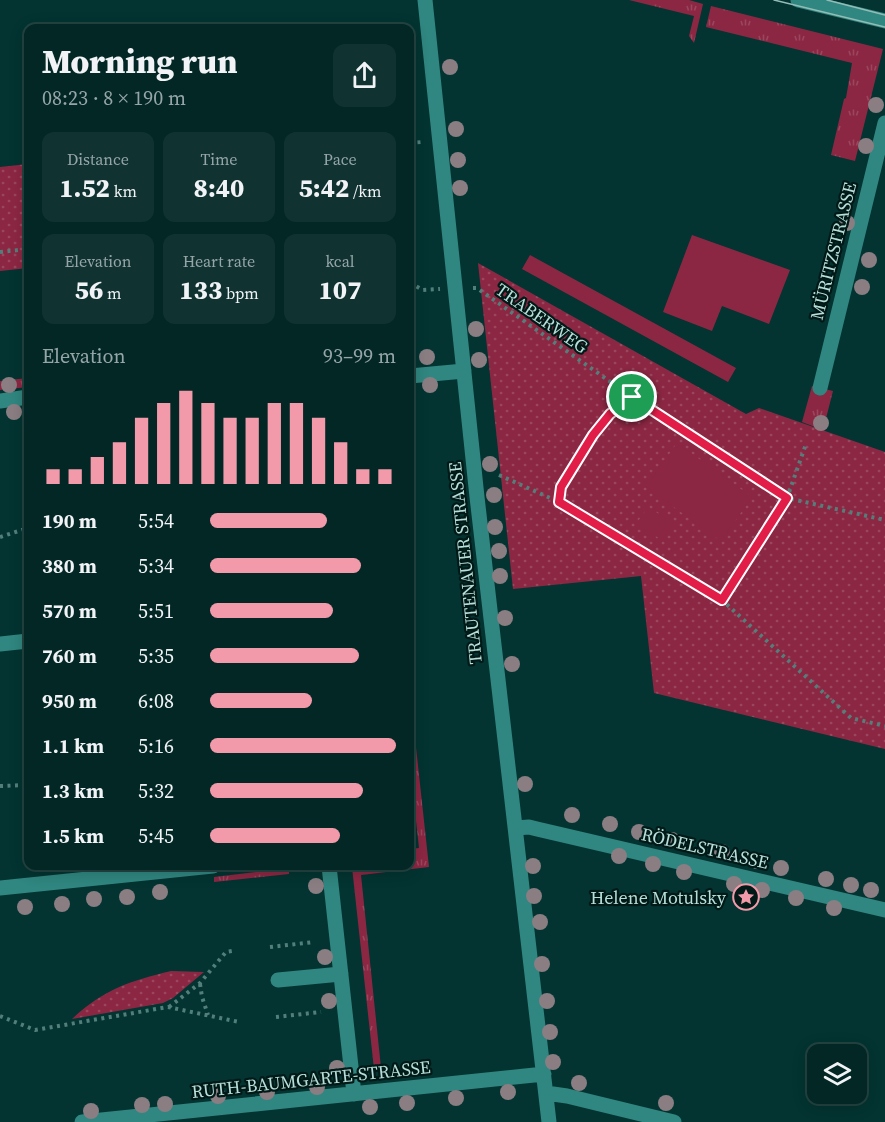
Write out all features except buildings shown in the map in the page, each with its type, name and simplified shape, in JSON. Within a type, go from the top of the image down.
[{"type":"street","name":"TRAUTENAUER STRASSE","points":[[425,0],[477,497],[549,1122]]},
{"type":"street","points":[[798,0],[885,21]]},
{"type":"street","name":"MÜRITZSTRASSE","points":[[820,388],[885,123]]},
{"type":"street","points":[[414,376],[464,371]]},
{"type":"street","points":[[0,401],[24,398]]},
{"type":"street","points":[[0,644],[24,641]]},
{"type":"street","name":"RÖDELSTRASSE","points":[[516,828],[528,827],[885,910]]},
{"type":"street","points":[[0,888],[174,870]]},
{"type":"street","points":[[329,870],[354,1094]]},
{"type":"street","points":[[278,980],[341,974]]},
{"type":"street","name":"RUTH-BAUMGARTE-STRASSE","points":[[82,1122],[183,1117],[330,1096],[544,1074]]},
{"type":"street","points":[[546,1093],[674,1122]]},
{"type":"path","points":[[414,142],[423,142]]},
{"type":"path","points":[[0,252],[24,249]]},
{"type":"path","points":[[414,284],[423,290],[445,288]]},
{"type":"path","name":"TRABERWEG","points":[[466,286],[477,288],[632,397],[787,498],[885,520]]},
{"type":"path","points":[[559,502],[561,487],[593,435],[610,414],[632,397]]},
{"type":"path","points":[[722,600],[787,498],[806,444]]},
{"type":"path","points":[[499,475],[559,502],[722,600],[851,718],[885,726]]},
{"type":"path","points":[[0,537],[24,529]]},
{"type":"path","points":[[0,786],[24,785]]},
{"type":"path","points":[[270,947],[314,942]]},
{"type":"path","points":[[168,1007],[200,983],[226,952],[232,951]]},
{"type":"path","points":[[200,983],[208,1016]]},
{"type":"path","points":[[0,1016],[35,1030],[168,1007],[239,1022]]},
{"type":"path","points":[[276,1017],[321,1012]]},
{"type":"green space","points":[[629,0],[689,0],[703,4],[694,43],[689,36],[694,16]]},
{"type":"green space","points":[[711,6],[883,49],[855,161],[831,155],[846,98],[852,63],[706,27]]},
{"type":"green space","points":[[24,164],[24,268],[0,271],[0,167]]},
{"type":"green space","points":[[692,235],[790,270],[769,324],[722,306],[712,331],[663,312]]},
{"type":"green space","points":[[530,255],[736,368],[728,382],[522,269]]},
{"type":"green space","points":[[478,263],[746,414],[759,408],[885,452],[885,749],[654,693],[641,576],[513,589]]},
{"type":"green space","points":[[24,378],[24,387],[0,390],[0,381]]},
{"type":"green space","points":[[812,386],[833,391],[823,430],[802,422]]},
{"type":"green space","points":[[677,443],[752,497],[721,541],[646,487]]},
{"type":"green space","points":[[648,507],[673,523],[662,540],[636,524]]},
{"type":"green space","points":[[414,729],[429,867],[414,869],[414,849],[419,848],[414,802]]},
{"type":"green space","points":[[289,870],[289,874],[214,882],[214,877]]},
{"type":"green space","points":[[352,870],[404,870],[361,875],[381,1068],[374,1069]]},
{"type":"green space","points":[[171,971],[204,972],[173,998],[163,1003],[72,1019],[107,993],[143,978]]},
{"type":"tram line","points":[[774,0],[885,27]]},
{"type":"tram line","points":[[827,0],[885,15]]},
{"type":"place","name":"Helene Motulsky","points":[[746,897]]},
{"type":"route","points":[[632,397],[787,498],[722,600],[559,502],[561,487],[593,435],[610,414],[632,397]]}]
